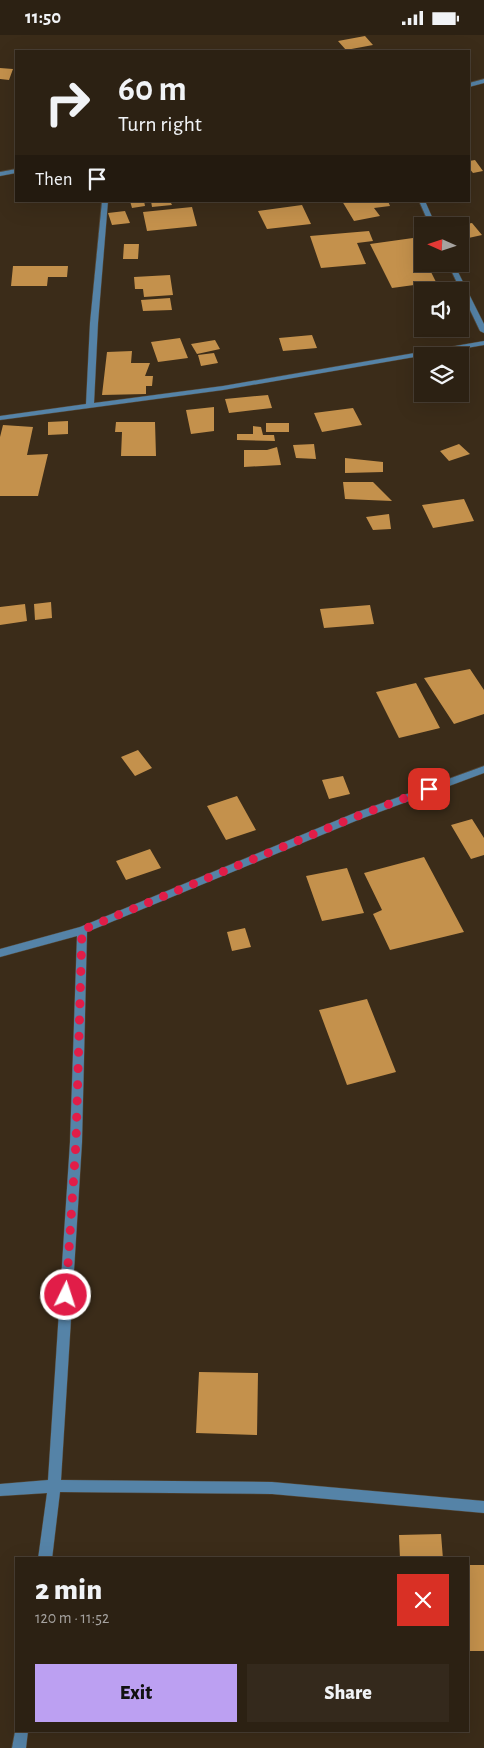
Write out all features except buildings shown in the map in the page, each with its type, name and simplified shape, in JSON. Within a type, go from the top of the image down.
[{"type":"street","points":[[470,85],[484,81]]},
{"type":"street","points":[[0,174],[15,171]]},
{"type":"street","points":[[90,407],[94,323],[105,202]]},
{"type":"street","points":[[422,202],[429,217]]},
{"type":"street","points":[[455,273],[484,331]]},
{"type":"street","points":[[0,418],[223,388],[484,343]]},
{"type":"street","points":[[0,953],[82,930],[355,817],[484,769]]},
{"type":"street","points":[[45,1557],[54,1486],[76,1142],[82,930]]},
{"type":"street","points":[[0,1490],[54,1486],[272,1488],[484,1507]]},
{"type":"street","points":[[19,1748],[21,1732]]},
{"type":"route","points":[[66,1295],[76,1142],[82,930],[355,817],[429,789]]}]
